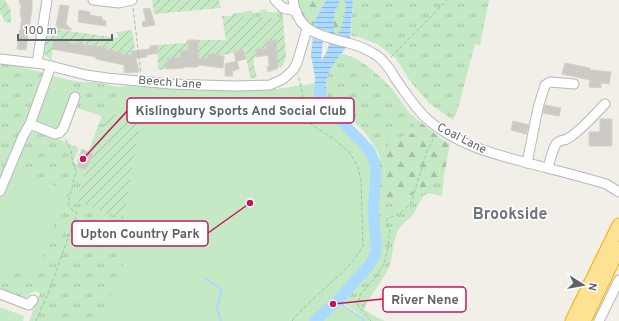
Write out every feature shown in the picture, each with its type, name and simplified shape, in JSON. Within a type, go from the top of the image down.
[{"type":"highway","points":[[572,321],[619,225]]},
{"type":"highway","points":[[584,321],[619,248]]},
{"type":"street","points":[[38,63],[47,0]]},
{"type":"street","points":[[93,0],[113,6],[126,2],[132,2]]},
{"type":"street","points":[[275,0],[283,8],[296,11]]},
{"type":"street","points":[[293,0],[300,19],[310,30],[293,70]]},
{"type":"street","name":"Coal Lane","points":[[310,30],[331,39],[349,43],[375,55],[384,62],[415,106],[440,130],[497,155],[606,184],[619,192]]},
{"type":"street","name":"Beech Lane","points":[[0,59],[38,63],[87,75],[170,84],[233,86],[270,85],[283,79],[293,70]]},
{"type":"street","points":[[0,191],[23,136],[30,124],[50,66]]},
{"type":"street","points":[[527,163],[538,108],[545,86],[550,82],[574,84]]},
{"type":"street","points":[[30,124],[55,134],[59,133],[75,97]]},
{"type":"street","points":[[548,168],[557,142],[567,139],[576,132],[605,104]]},
{"type":"street","name":"Coal Lane","points":[[606,184],[619,183]]},
{"type":"street","points":[[599,321],[619,280]]},
{"type":"street","points":[[0,294],[29,305],[33,300]]},
{"type":"path","points":[[384,62],[394,55],[446,0]]},
{"type":"path","points":[[132,2],[141,80]]},
{"type":"path","points":[[292,321],[316,295],[338,277],[363,246],[361,180],[358,167],[350,152],[333,138],[307,122],[300,80],[296,72],[293,70]]},
{"type":"path","points":[[371,321],[358,306],[360,295],[375,278],[384,264],[390,231],[387,224],[387,219],[399,214],[411,203],[426,151],[432,142],[434,133],[440,130]]},
{"type":"path","points":[[36,321],[49,291],[77,213],[70,207],[69,200],[76,171],[73,164],[71,151],[61,131]]},
{"type":"green space","points":[[0,0],[5,0],[11,11],[11,23],[3,20],[4,19],[0,12]]},
{"type":"green space","points":[[152,0],[219,0],[221,8],[154,14]]},
{"type":"green space","points":[[298,0],[326,0],[314,22],[313,28],[302,15]]},
{"type":"green space","points":[[340,0],[345,1],[345,11],[342,26],[336,39],[334,19],[335,10]]},
{"type":"green space","points":[[353,0],[489,0],[480,45],[475,44],[457,112],[453,120],[430,104],[410,81],[393,56],[377,44],[351,36]]},
{"type":"green space","points":[[267,9],[267,12],[277,12],[277,9],[283,10],[283,18],[231,17],[234,13],[252,10],[252,13]]},
{"type":"green space","points":[[222,16],[283,18],[286,57],[282,67],[280,68],[276,60],[276,40],[266,41],[267,48],[256,49],[254,66],[257,78],[250,78],[245,49],[242,50],[242,53],[239,53],[238,51],[219,56],[219,54],[208,54],[208,59],[198,58],[180,51],[180,57],[172,58],[165,63],[166,69],[158,70],[157,45],[186,43],[186,40],[188,40],[188,48],[198,40],[226,40]]},
{"type":"green space","points":[[47,28],[118,38],[117,32],[132,30],[135,49],[131,50],[132,55],[120,54],[120,52],[111,51],[109,62],[107,62],[108,48],[98,47],[96,58],[94,57],[95,46],[87,46],[87,44],[80,42],[76,54],[78,44],[69,43],[69,40],[67,40],[65,47],[61,40],[57,39],[57,41],[54,40],[51,60],[44,53]]},
{"type":"green space","points":[[342,54],[357,59],[379,76],[391,88],[413,116],[415,124],[413,133],[400,137],[379,155],[362,129],[338,111],[328,99],[326,88],[327,76],[333,64]]},
{"type":"green space","points":[[0,62],[45,73],[39,93],[0,186]]},
{"type":"green space","points":[[52,76],[79,82],[95,82],[119,87],[127,86],[200,90],[278,89],[304,85],[304,321],[29,321],[40,293],[34,291],[25,298],[0,289],[0,196],[22,142],[36,129],[79,148],[74,160],[77,167],[86,170],[76,201],[109,115],[93,154],[88,152],[102,116],[74,107],[79,93],[49,82]]},
{"type":"green space","points":[[49,82],[75,91],[59,131],[36,124],[34,117]]},
{"type":"green space","points":[[314,83],[314,93],[317,100],[326,111],[370,151],[375,165],[376,185],[373,211],[376,253],[371,263],[338,300],[364,321],[100,321],[132,242],[123,219],[142,112],[109,115],[119,87],[127,86],[200,90],[288,89]]},
{"type":"green space","points":[[142,111],[123,219],[76,201],[86,170],[109,115]]},
{"type":"green space","points":[[413,116],[440,138],[450,144],[444,175],[429,183],[422,192],[392,200],[385,200],[382,196],[379,183],[377,164],[380,159],[379,155],[400,137],[413,133],[415,124]]},
{"type":"green space","points":[[15,170],[68,191],[33,279],[0,266],[0,208]]},
{"type":"green space","points":[[444,175],[442,196],[430,193],[426,194],[410,218],[400,227],[397,232],[388,269],[383,279],[369,298],[364,309],[372,315],[385,321],[365,321],[362,316],[346,305],[343,300],[375,262],[378,251],[376,209],[379,188],[381,195],[392,200],[422,192],[429,183]]},
{"type":"green space","points":[[0,307],[24,316],[23,321],[0,321]]},
{"type":"water","points":[[326,0],[340,0],[334,17],[335,36],[330,34],[327,30],[325,33],[313,28],[314,22]]},
{"type":"water","points":[[341,0],[353,0],[350,39],[337,36],[345,15],[345,1]]},
{"type":"water","points":[[313,36],[323,39],[321,61],[330,42],[347,46],[330,69],[326,81],[327,98],[320,104],[314,93],[315,76],[311,56]]},
{"type":"building","points":[[19,0],[32,0],[26,50],[17,49],[22,17],[20,17],[21,5]]},
{"type":"building","points":[[60,5],[69,6],[66,24],[72,30],[57,28],[56,25]]},
{"type":"building","points":[[150,8],[155,25],[143,27],[142,22],[146,21],[143,9]]},
{"type":"building","points":[[79,10],[90,12],[90,15],[102,17],[102,20],[106,21],[106,26],[78,22]]},
{"type":"building","points":[[57,39],[78,44],[82,41],[83,44],[107,48],[107,50],[121,52],[120,54],[132,55],[131,51],[150,49],[150,46],[157,45],[158,53],[147,55],[147,57],[136,58],[139,72],[124,73],[124,65],[96,59],[96,57],[52,49],[54,40],[57,41]]},
{"type":"building","points":[[188,40],[198,40],[198,58],[208,58],[208,54],[219,54],[219,56],[224,56],[223,68],[198,65],[198,67],[166,69],[165,63],[167,63],[167,59],[181,57],[180,51],[188,50]]},
{"type":"building","points":[[276,40],[278,68],[268,72],[268,55],[256,57],[256,49],[267,48],[266,41]]},
{"type":"building","points":[[244,50],[246,59],[236,61],[234,52]]},
{"type":"building","points":[[237,61],[239,69],[232,71],[233,76],[225,76],[225,64]]},
{"type":"building","points":[[565,63],[590,68],[590,70],[611,72],[609,84],[601,83],[601,88],[589,87],[590,80],[562,74]]},
{"type":"building","points":[[545,105],[561,108],[559,116],[543,113]]},
{"type":"building","points":[[600,119],[612,119],[612,146],[589,146],[589,132],[600,132]]},
{"type":"building","points":[[513,121],[529,125],[526,134],[511,130]]},
{"type":"building","points":[[82,149],[93,154],[86,170],[77,167],[79,161],[77,161]]},
{"type":"waterway","points":[[315,321],[338,300],[371,263],[376,253],[373,211],[376,176],[375,165],[370,151],[327,106],[320,96],[319,89]]},
{"type":"waterway","points":[[205,278],[222,290],[217,308],[221,321]]},
{"type":"waterway","points":[[338,300],[364,321]]},
{"type":"place","name":"Kislingbury Sports And Social Club","points":[[83,159]]},
{"type":"place","name":"Upton Country Park","points":[[250,203]]},
{"type":"place","name":"River Nene","points":[[333,304]]},
{"type":"district","name":"Brookside","points":[[510,213]]}]
